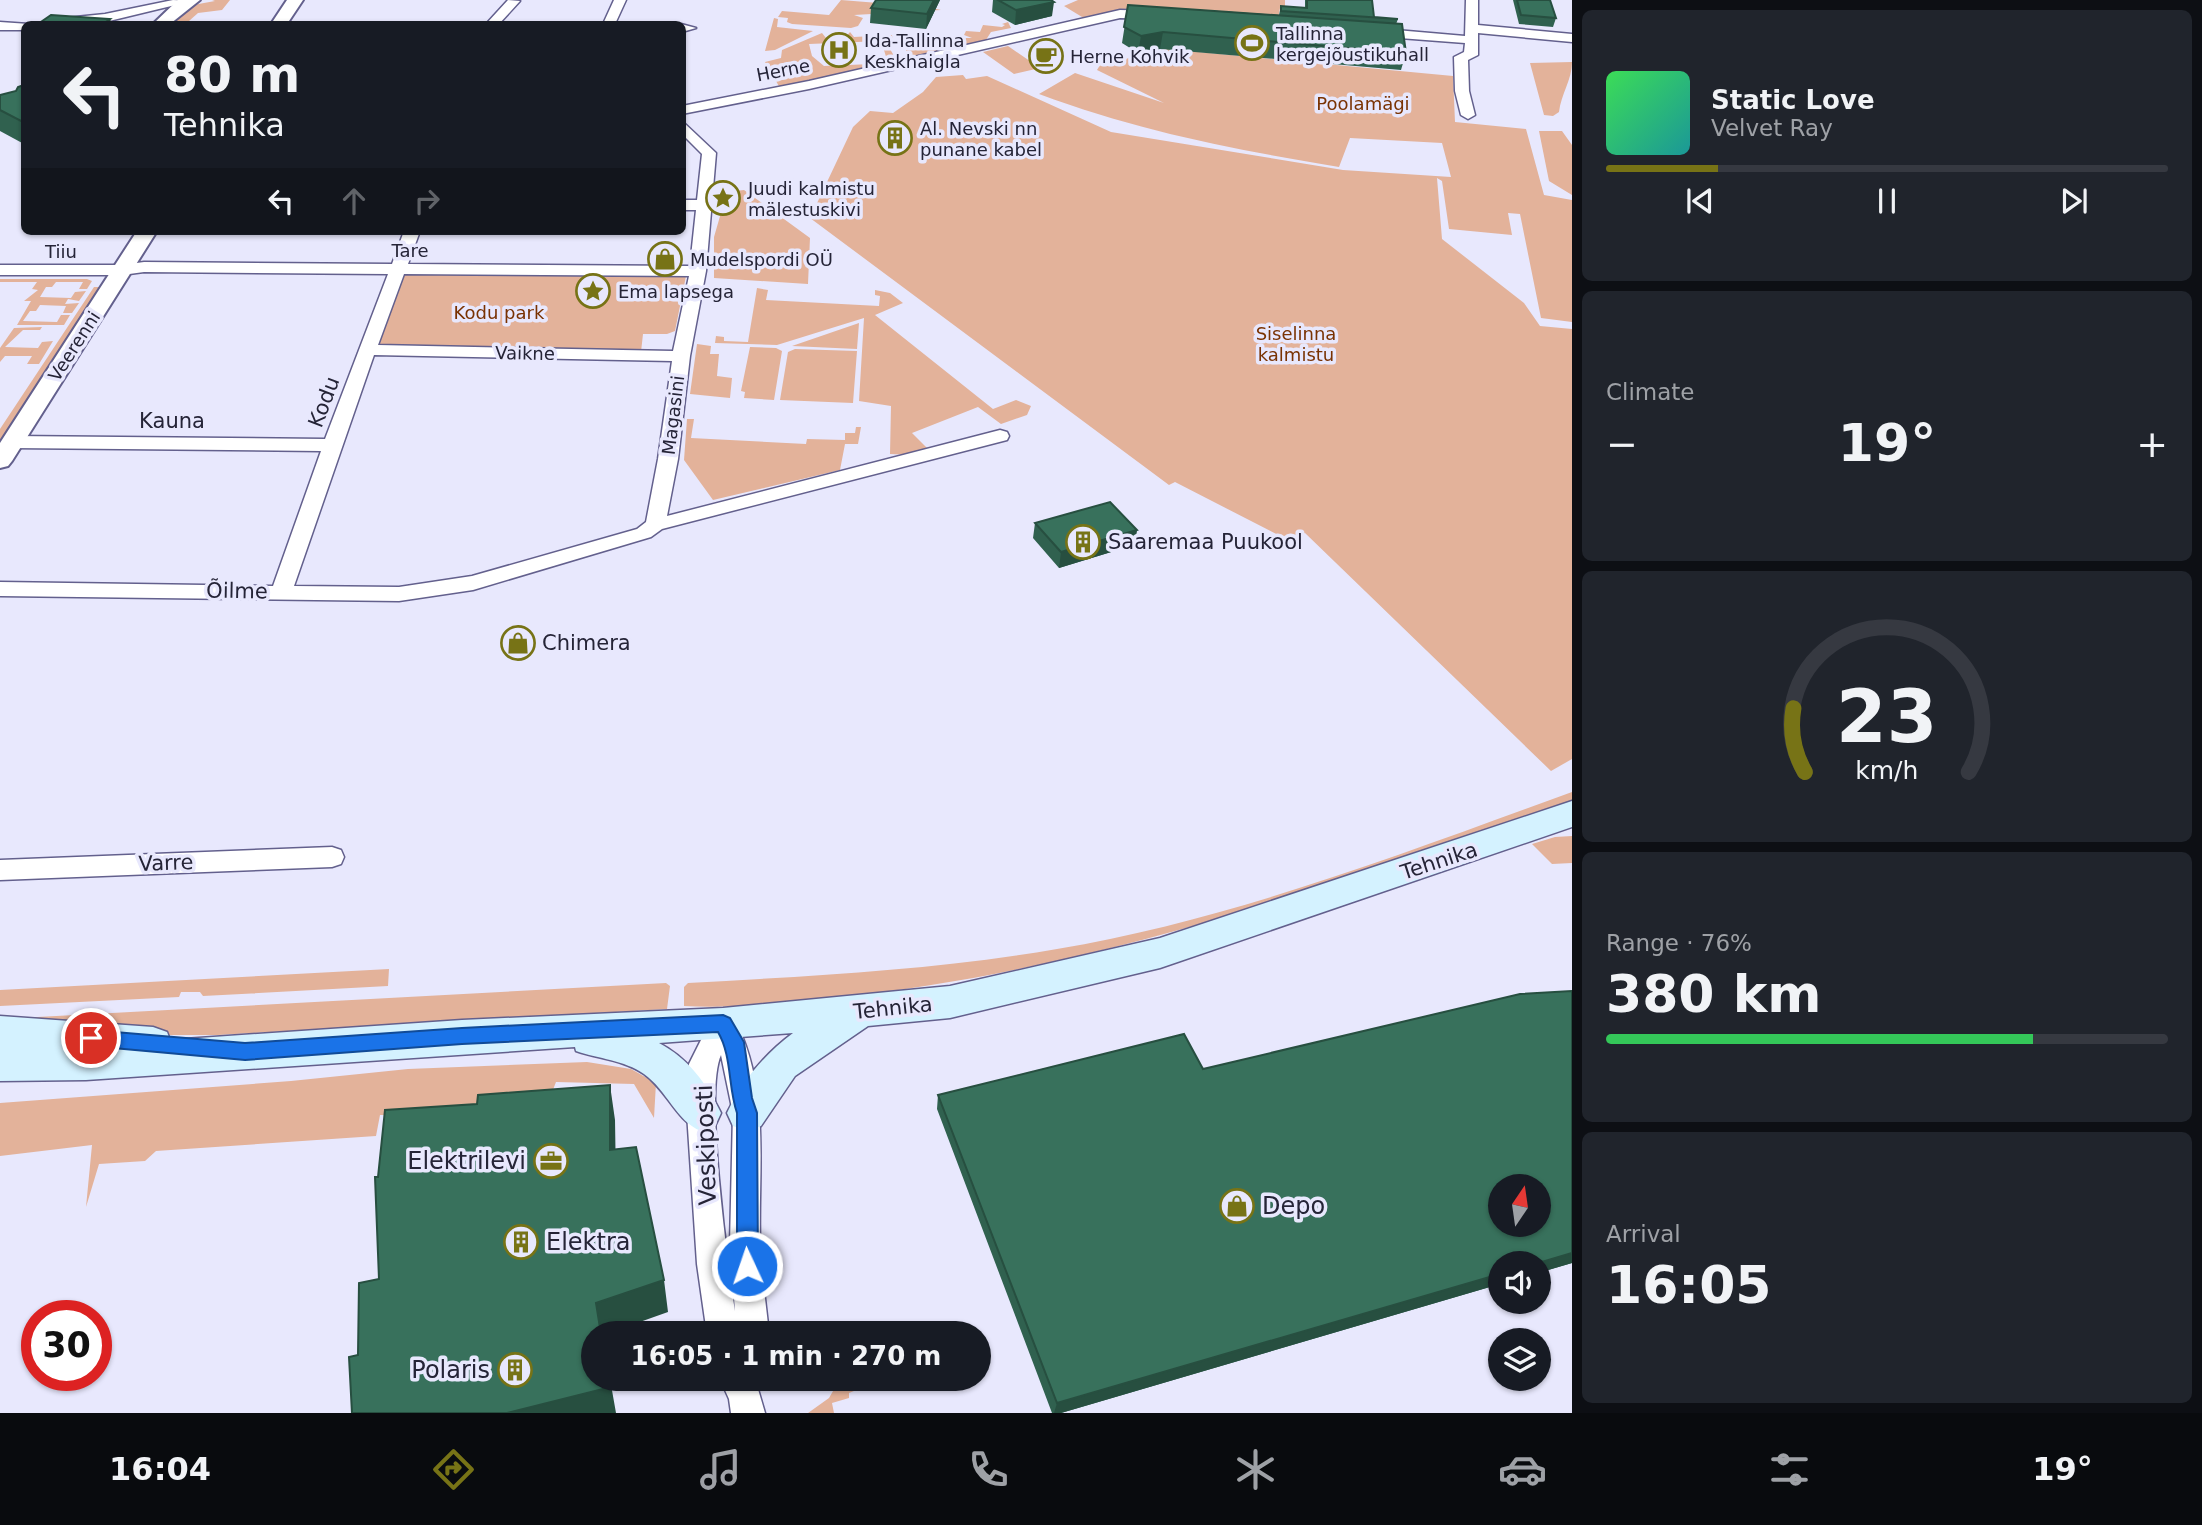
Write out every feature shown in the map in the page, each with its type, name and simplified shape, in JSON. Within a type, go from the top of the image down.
[{"type":"main road","name":"Tehnika","points":[[0,1064],[86,1063],[554,1032],[723,1024],[950,1002],[1160,953],[1518,835],[1572,814]]},
{"type":"main road","name":"Tehnika","points":[[1518,835],[1572,825]]},
{"type":"main road","points":[[747,1113],[781,1064],[809,1043],[864,1012]]},
{"type":"main road","name":"Tehnika","points":[[0,1032],[245,1051]]},
{"type":"main road","points":[[554,1032],[618,1044],[659,1060],[685,1086],[701,1113]]},
{"type":"street","points":[[281,21],[295,0]]},
{"type":"street","points":[[494,21],[512,0]]},
{"type":"street","points":[[610,21],[620,0]]},
{"type":"street","points":[[1468,115],[1462,91],[1461,57],[1471,55],[1472,0]]},
{"type":"street","points":[[75,21],[189,1]]},
{"type":"street","points":[[165,21],[189,1]]},
{"type":"street","name":"Herne","points":[[686,109],[1132,13],[1174,17]]},
{"type":"street","points":[[0,26],[21,27]]},
{"type":"street","points":[[1363,31],[1572,38]]},
{"type":"street","name":"Magasini","points":[[655,525],[668,459],[681,356],[698,271],[709,153],[686,129]]},
{"type":"street","points":[[686,205],[704,205]]},
{"type":"street","name":"Veerenni","points":[[0,461],[144,235]]},
{"type":"street","name":"Kodu","points":[[282,591],[332,445],[410,235]]},
{"type":"street","name":"Tare","points":[[122,270],[144,267],[698,271]]},
{"type":"street","name":"Tiiu","points":[[0,270],[122,270]]},
{"type":"street","name":"Vaikne","points":[[369,350],[681,356]]},
{"type":"street","points":[[655,525],[1000,436]]},
{"type":"street","name":"Kauna","points":[[12,442],[332,445]]},
{"type":"street","name":"Õilme","points":[[0,589],[399,594],[473,583],[644,533],[655,525]]},
{"type":"street","name":"Varre","points":[[0,870],[332,857]]},
{"type":"street","name":"Veskiposti","points":[[721,1321],[712,1264],[701,1113],[703,1064],[723,1024],[735,1042],[742,1098],[747,1113],[745,1244],[753,1321]]},
{"type":"green space","points":[[212,0],[230,0],[222,10],[198,13],[189,21],[173,21],[193,5],[215,1]]},
{"type":"green space","points":[[841,0],[941,10],[854,15],[863,18],[858,26],[851,28],[792,24],[787,22],[788,18],[778,17],[782,11],[829,15]]},
{"type":"green space","points":[[1078,0],[1285,0],[1285,8],[1280,8],[1278,20],[1124,12],[1087,20],[1064,6]]},
{"type":"green space","points":[[774,18],[778,19],[777,27],[813,31],[775,50],[765,51]]},
{"type":"green space","points":[[1008,22],[1011,28],[991,32],[984,43],[906,60],[906,38],[972,38],[964,35],[966,31],[980,32],[983,25],[1002,27],[1005,25],[1002,24]]},
{"type":"green space","points":[[850,32],[854,37],[892,35],[893,43],[885,44],[881,41],[809,44],[812,56],[824,66],[872,64],[872,61],[887,60],[884,50],[890,49],[897,61],[780,88],[765,62],[781,58],[782,50],[822,33],[826,38],[846,37]]},
{"type":"green space","points":[[1008,46],[1040,68],[1014,74],[983,52]]},
{"type":"green space","name":"Siselinna kalmistu","points":[[1167,49],[1453,76],[1455,122],[1526,129],[1544,195],[1572,200],[1572,322],[1541,318],[1520,214],[1508,213],[1512,235],[1449,229],[1442,181],[1437,178],[1442,239],[1524,303],[1540,326],[1572,329],[1572,759],[1551,771],[1305,533],[1286,539],[1175,482],[1169,485],[810,218],[853,127],[870,111],[893,113],[923,92],[936,77],[963,75],[966,79],[987,76],[1111,132],[1343,170],[1451,177],[1442,143],[1350,138],[1339,167],[1151,129],[1039,94],[1075,73],[1164,103],[1097,70],[1100,65]]},
{"type":"green space","points":[[1572,62],[1559,112],[1553,116],[1544,115],[1530,63]]},
{"type":"green space","points":[[1539,131],[1562,131],[1572,145],[1572,195],[1549,181]]},
{"type":"green space","points":[[744,190],[810,238],[808,284],[714,278],[714,237],[727,192]]},
{"type":"green space","name":"Kodu park","points":[[405,274],[686,276],[675,331],[667,334],[643,334],[641,352],[383,347],[377,344]]},
{"type":"green space","points":[[0,279],[92,281],[87,289],[79,289],[83,282],[56,282],[52,287],[46,287],[40,297],[71,298],[75,292],[86,291],[79,301],[68,299],[65,304],[79,303],[72,313],[63,313],[66,306],[40,305],[36,311],[30,311],[23,321],[57,322],[61,315],[70,315],[64,325],[17,325],[31,301],[24,301],[38,290],[32,289],[37,282],[0,282]]},
{"type":"green space","points":[[94,287],[102,287],[0,442],[0,429]]},
{"type":"green space","points":[[757,288],[768,290],[766,300],[879,306],[880,296],[875,295],[875,290],[890,293],[903,303],[875,315],[993,409],[1016,400],[1031,406],[1027,415],[1001,424],[978,407],[912,433],[929,450],[912,455],[890,454],[891,406],[859,401],[864,318],[777,345],[715,343],[716,336],[724,337],[724,341],[748,342]]},
{"type":"green space","points":[[859,323],[857,349],[792,346]]},
{"type":"green space","points":[[42,327],[40,330],[23,330],[5,347],[38,348],[42,342],[53,341],[39,364],[27,364],[32,356],[5,356],[0,362],[0,348],[14,328]]},
{"type":"green space","points":[[697,344],[711,346],[710,354],[719,354],[717,376],[732,378],[730,398],[690,394]]},
{"type":"green space","points":[[750,347],[776,348],[782,351],[774,400],[744,398],[745,392],[741,391]]},
{"type":"green space","points":[[795,349],[857,351],[853,403],[780,400],[788,352]]},
{"type":"green space","points":[[687,419],[694,419],[691,438],[806,444],[807,439],[845,440],[845,433],[855,433],[856,427],[861,427],[858,444],[845,444],[840,470],[713,500],[684,460]]},
{"type":"green space","points":[[1572,792],[1572,805],[1301,894],[1118,946],[1026,968],[932,985],[761,1004],[684,1006],[684,987],[688,983],[965,962],[1057,949],[1123,936],[1189,920],[1318,882]]},
{"type":"green space","points":[[1572,836],[1572,863],[1552,864],[1532,844],[1555,837]]},
{"type":"green space","points":[[389,969],[388,986],[203,996],[200,992],[181,992],[179,997],[0,1006],[0,990]]},
{"type":"green space","points":[[666,983],[670,986],[667,1009],[218,1035],[156,1035],[19,1018]]},
{"type":"green space","points":[[587,1062],[631,1069],[656,1083],[654,1118],[634,1084],[556,1082],[542,1118],[380,1115],[376,1136],[156,1151],[145,1161],[99,1164],[86,1207],[92,1145],[0,1156],[0,1103],[291,1081],[408,1069]]},
{"type":"green space","points":[[833,1391],[854,1391],[849,1393],[849,1398],[832,1403],[834,1413],[808,1413],[829,1398]]},
{"type":"building","points":[[876,0],[934,0],[927,14],[871,8]]},
{"type":"building","points":[[998,0],[1051,0],[1054,2],[1016,10]]},
{"type":"building","points":[[1307,0],[1372,0],[1374,17],[1398,19],[1281,11],[1281,6],[1307,8]]},
{"type":"building","points":[[1517,0],[1550,0],[1556,18],[1521,15]]},
{"type":"building","points":[[1128,5],[1402,24],[1406,53],[1163,32],[1141,36],[1124,27]]},
{"type":"building","points":[[51,15],[110,19],[107,21],[42,21]]},
{"type":"building","points":[[21,86],[21,121],[0,110],[0,95],[16,91]]},
{"type":"building","points":[[1110,502],[1137,530],[1061,552],[1035,523]]},
{"type":"building","name":"Depo","points":[[1572,991],[1572,1253],[1551,1259],[1551,1251],[1488,1251],[1488,1277],[1057,1403],[938,1095],[1184,1034],[1203,1069],[1520,994]]},
{"type":"building","name":"Elektra","points":[[610,1085],[610,1150],[636,1147],[664,1280],[596,1303],[599,1321],[581,1321],[581,1391],[595,1391],[507,1413],[352,1413],[349,1357],[358,1355],[359,1283],[379,1279],[375,1177],[378,1177],[385,1110],[477,1104],[478,1095]]},
{"type":"place","name":"Tallinna kergejõustikuhall","points":[[1252,43]]},
{"type":"place","name":"Ida-Tallinna Keskhaigla","points":[[839,50]]},
{"type":"place","name":"Herne Kohvik","points":[[1046,56]]},
{"type":"place","name":"Al. Nevski nn punane kabel","points":[[895,138]]},
{"type":"place","name":"Juudi kalmistu mälestuskivi","points":[[723,198]]},
{"type":"place","name":"Mudelspordi OÜ","points":[[665,259]]},
{"type":"place","name":"Ema lapsega","points":[[593,291]]},
{"type":"place","name":"Saaremaa Puukool","points":[[1083,542]]},
{"type":"place","name":"Chimera","points":[[518,643]]},
{"type":"place","name":"Elektrilevi","points":[[551,1161]]},
{"type":"place","name":"Depo","points":[[1237,1206]]},
{"type":"place","name":"Elektra","points":[[521,1242]]},
{"type":"place","name":"Polaris","points":[[515,1370]]},
{"type":"route","points":[[91,1038],[245,1051],[462,1036],[723,1024],[735,1042],[742,1098],[747,1113],[747,1266]]},
{"type":"park label","name":"Poolamägi","points":[[1363,103]]}]
